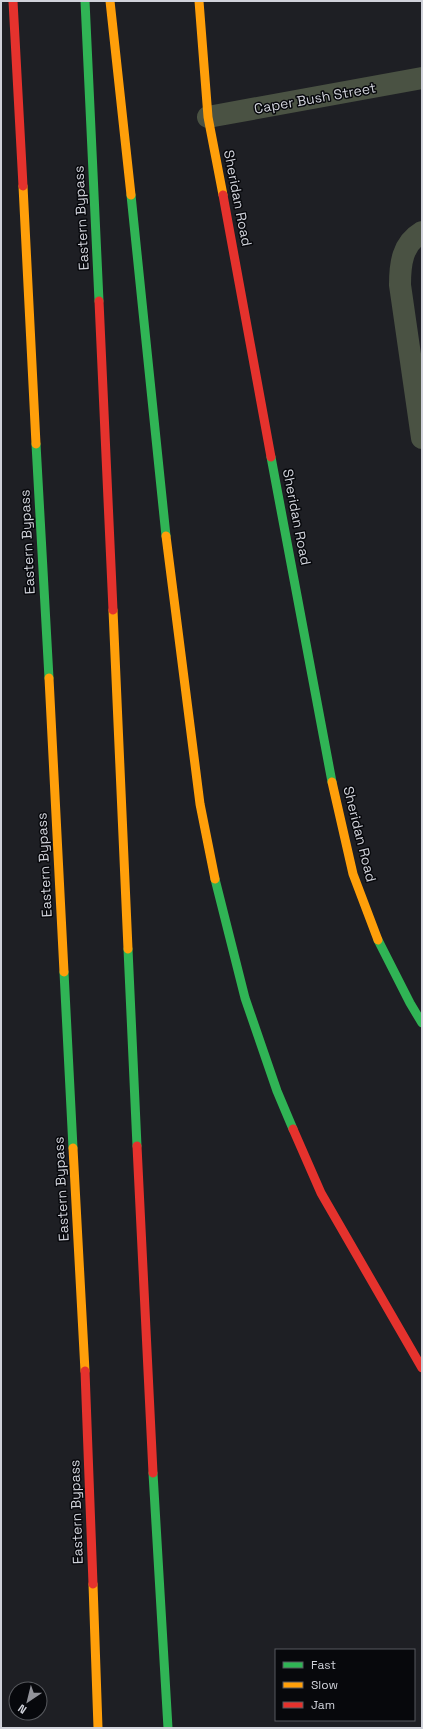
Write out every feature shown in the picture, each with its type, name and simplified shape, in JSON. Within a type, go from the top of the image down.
[{"type":"main road","name":"Eastern Bypass","points":[[14,1],[87,1411],[98,1728]]},
{"type":"main road","name":"Eastern Bypass","points":[[85,1],[150,1416],[168,1728]]},
{"type":"main road","points":[[110,1],[125,131],[160,486],[200,804],[216,886],[245,998],[277,1091],[321,1193],[422,1368]]},
{"type":"main road","name":"Sheridan Road","points":[[199,1],[208,117],[332,782],[353,874],[380,944],[410,1003],[422,1023]]},
{"type":"main road","points":[[88,1714],[96,1679]]},
{"type":"street","name":"Caper Bush Street","points":[[208,117],[422,78]]},
{"type":"street","points":[[422,232],[416,235],[406,249],[400,265],[400,285],[422,435]]},
{"type":"traffic: fast","points":[[85,1],[99,301]]},
{"type":"traffic: fast","points":[[131,195],[166,536]]},
{"type":"traffic: fast","points":[[36,444],[49,678]]},
{"type":"traffic: fast","points":[[271,457],[332,782]]},
{"type":"traffic: fast","points":[[215,879],[245,998],[277,1091],[293,1129]]},
{"type":"traffic: fast","points":[[378,940],[410,1003],[422,1023]]},
{"type":"traffic: fast","points":[[128,949],[137,1146]]},
{"type":"traffic: fast","points":[[64,972],[73,1148]]},
{"type":"traffic: fast","points":[[153,1473],[168,1728]]},
{"type":"traffic: slow","points":[[110,1],[131,195]]},
{"type":"traffic: slow","points":[[199,1],[208,117],[223,195]]},
{"type":"traffic: slow","points":[[23,186],[36,444]]},
{"type":"traffic: slow","points":[[166,536],[200,804],[215,879]]},
{"type":"traffic: slow","points":[[113,610],[128,949]]},
{"type":"traffic: slow","points":[[49,678],[64,972]]},
{"type":"traffic: slow","points":[[332,782],[353,874],[378,940]]},
{"type":"traffic: slow","points":[[73,1148],[85,1371]]},
{"type":"traffic: slow","points":[[93,1584],[98,1728]]},
{"type":"traffic: jam","points":[[13,1],[23,186]]},
{"type":"traffic: jam","points":[[223,195],[271,457]]},
{"type":"traffic: jam","points":[[99,301],[113,610]]},
{"type":"traffic: jam","points":[[293,1129],[321,1193],[422,1368]]},
{"type":"traffic: jam","points":[[137,1146],[153,1473]]},
{"type":"traffic: jam","points":[[85,1371],[93,1584]]}]
